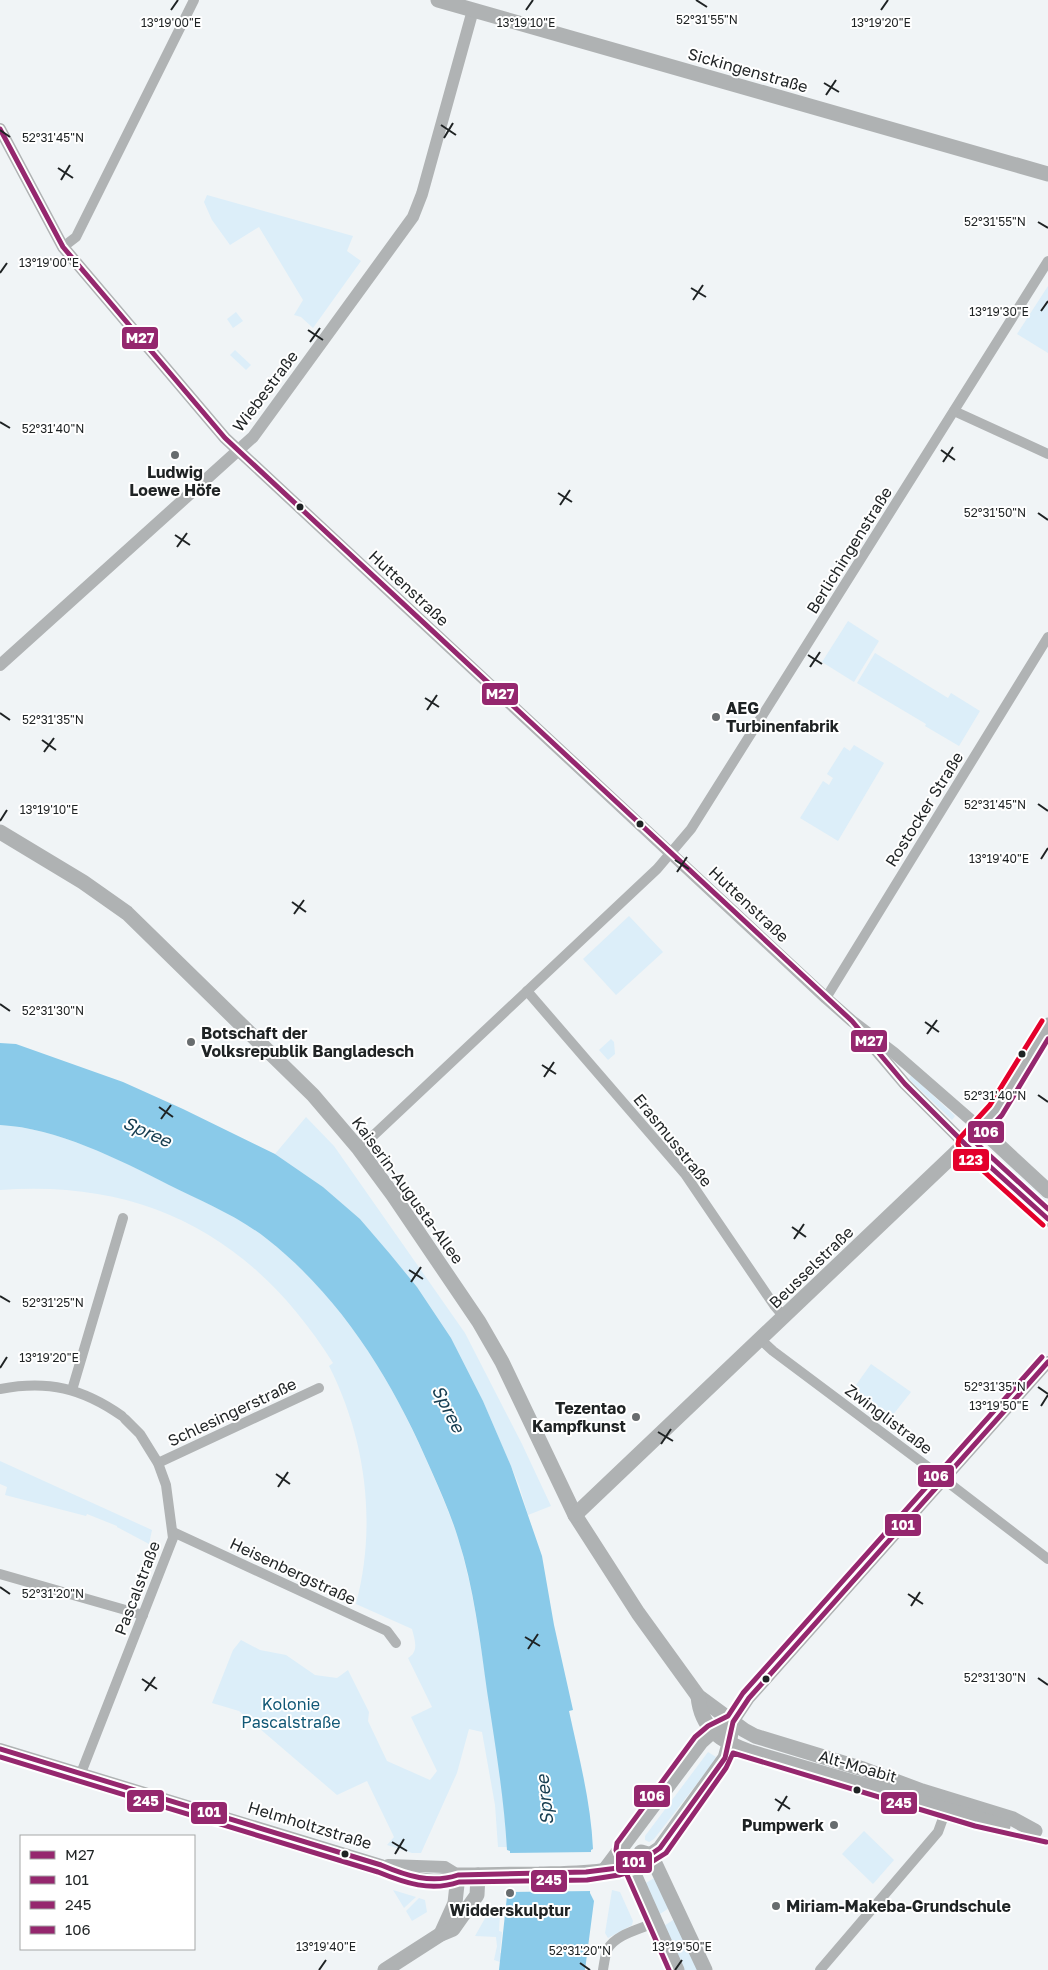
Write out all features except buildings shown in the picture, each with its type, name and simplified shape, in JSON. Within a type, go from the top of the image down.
[{"type":"main road","name":"Sickingenstraße","points":[[438,0],[1048,174]]},
{"type":"main road","name":"Kaiserin-Augusta-Allee","points":[[0,832],[89,886],[127,913],[313,1095],[359,1148],[393,1195],[498,1353],[575,1515]]},
{"type":"main road","name":"Beusselstraße","points":[[575,1515],[966,1144],[996,1110],[1048,1025]]},
{"type":"main road","points":[[980,1128],[1048,1191]]},
{"type":"main road","points":[[966,1144],[1048,1219]]},
{"type":"main road","name":"Alt-Moabit","points":[[575,1515],[638,1613],[698,1696],[732,1722],[755,1736],[863,1769],[922,1791],[1013,1819],[1041,1833]]},
{"type":"main road","name":"Alt-Moabit","points":[[698,1696],[700,1709],[712,1732],[729,1744],[946,1810],[1010,1828],[1041,1833]]},
{"type":"main road","points":[[599,1872],[623,1847],[702,1742],[712,1732],[732,1722]]},
{"type":"main road","points":[[651,1855],[660,1848],[720,1764],[729,1744],[732,1722]]},
{"type":"main road","points":[[623,1847],[651,1855],[705,1970]]},
{"type":"main road","points":[[623,1847],[677,1970]]},
{"type":"main road","name":"Helmholtzstraße","points":[[458,1875],[599,1872],[629,1864],[651,1855]]},
{"type":"main road","points":[[441,1934],[455,1903],[458,1875]]},
{"type":"main road","points":[[385,1970],[441,1934],[453,1929],[477,1895],[478,1875]]},
{"type":"main road","points":[[656,1922],[678,1912]]},
{"type":"street","points":[[63,247],[76,237],[194,0]]},
{"type":"street","name":"Wiebestraße","points":[[0,665],[238,451],[259,429],[413,217],[422,194],[473,10]]},
{"type":"street","name":"Huttenstraße","points":[[0,129],[63,247],[218,431],[826,998],[852,1021],[894,1053],[980,1128]]},
{"type":"street","name":"Berlichingenstraße","points":[[359,1148],[657,869],[692,827],[1048,261]]},
{"type":"street","points":[[954,412],[1048,454]]},
{"type":"street","name":"Rostocker Straße","points":[[826,998],[1048,637]]},
{"type":"street","name":"Erasmusstraße","points":[[527,991],[685,1174],[774,1306],[784,1317]]},
{"type":"street","name":"Huttenstraße","points":[[852,1021],[898,1078],[966,1144]]},
{"type":"street","points":[[72,1390],[123,1218]]},
{"type":"street","name":"Zwinglistraße","points":[[760,1339],[773,1351],[1048,1559]]},
{"type":"street","points":[[732,1722],[750,1698],[1048,1362]]},
{"type":"street","name":"Pascalstraße","points":[[0,1389],[33,1384],[72,1390],[98,1400],[123,1417],[140,1434],[158,1463],[166,1485],[173,1532],[172,1540],[81,1773]]},
{"type":"street","name":"Schlesingerstraße","points":[[158,1463],[320,1388]]},
{"type":"street","name":"Heisenbergstraße","points":[[173,1532],[387,1631],[396,1643]]},
{"type":"street","points":[[0,1574],[143,1615]]},
{"type":"street","name":"Helmholtzstraße","points":[[0,1749],[381,1865],[406,1876],[446,1880],[458,1875]]},
{"type":"street","points":[[820,1970],[938,1832],[946,1810]]},
{"type":"street","points":[[603,1970],[607,1951],[612,1943],[621,1937],[656,1922]]},
{"type":"green space","points":[[207,195],[353,236],[347,251],[361,261],[313,328],[301,317],[294,315],[303,300],[259,227],[230,245],[212,220],[204,202]]},
{"type":"green space","points":[[1048,286],[1048,353],[1017,334]]},
{"type":"green space","points":[[236,312],[243,321],[233,328],[227,319]]},
{"type":"green space","points":[[235,350],[251,365],[246,370],[230,355]]},
{"type":"green space","points":[[848,621],[879,641],[854,682],[822,662]]},
{"type":"green space","points":[[875,653],[948,698],[951,693],[980,711],[959,746],[857,683]]},
{"type":"green space","points":[[854,745],[884,763],[838,841],[800,818],[823,781],[829,785],[833,778],[827,774],[844,747],[850,751]]},
{"type":"green space","points":[[629,916],[663,952],[616,995],[583,959]]},
{"type":"green space","points":[[611,1039],[614,1042],[615,1054],[608,1060],[599,1050]]},
{"type":"green space","points":[[911,1075],[955,1116],[952,1120],[909,1079]]},
{"type":"green space","points":[[306,1117],[334,1146],[465,1333],[522,1444],[551,1506],[528,1515],[519,1485],[483,1401],[451,1338],[417,1287],[360,1219],[323,1187],[275,1154]]},
{"type":"green space","name":"Kolonie Pascalstraße","points":[[0,1125],[22,1127],[43,1132],[87,1146],[149,1174],[243,1222],[266,1238],[294,1262],[343,1316],[364,1345],[384,1376],[417,1440],[455,1529],[462,1552],[475,1612],[494,1731],[507,1847],[498,1847],[495,1805],[482,1732],[469,1729],[457,1773],[421,1853],[412,1853],[387,1845],[394,1837],[367,1781],[337,1795],[239,1711],[212,1703],[233,1650],[241,1640],[260,1650],[286,1655],[315,1675],[337,1678],[348,1670],[369,1712],[368,1721],[387,1761],[430,1780],[437,1771],[411,1717],[432,1707],[408,1658],[415,1649],[412,1629],[356,1604],[366,1543],[364,1482],[352,1423],[342,1394],[329,1366],[333,1363],[302,1320],[269,1282],[232,1251],[193,1226],[150,1207],[104,1195],[54,1189],[0,1190]]},
{"type":"green space","points":[[998,1157],[1048,1202],[1048,1207],[996,1160]]},
{"type":"green space","points":[[871,1364],[911,1392],[888,1421],[851,1392]]},
{"type":"green space","points":[[0,1461],[152,1530],[149,1544],[117,1526],[87,1514],[86,1516],[5,1495],[7,1487],[0,1484]]},
{"type":"green space","points":[[708,1752],[716,1757],[713,1763],[654,1839],[649,1842],[645,1840],[645,1836]]},
{"type":"green space","points":[[864,1831],[894,1860],[873,1884],[842,1854]]},
{"type":"green space","points":[[656,1877],[669,1908],[660,1914],[644,1884]]},
{"type":"green space","points":[[393,1890],[416,1897],[404,1908]]},
{"type":"green space","points":[[612,1890],[620,1892],[633,1921],[632,1925],[608,1938],[605,1933]]},
{"type":"green space","points":[[419,1898],[425,1900],[427,1912],[412,1921],[406,1911]]},
{"type":"green space","points":[[488,1913],[500,1914],[499,1931],[502,1932],[500,1953],[502,1953],[500,1962],[494,1960],[497,1946],[496,1937],[475,1936]]},
{"type":"green space","points":[[673,1920],[698,1970],[683,1970],[664,1926]]},
{"type":"water","name":"Spree","points":[[0,1043],[16,1044],[123,1082],[275,1154],[323,1187],[360,1219],[417,1287],[451,1338],[483,1401],[511,1466],[542,1556],[554,1625],[573,1710],[569,1711],[584,1780],[592,1832],[593,1849],[591,1850],[590,1893],[594,1901],[585,1970],[499,1970],[507,1896],[510,1895],[510,1851],[507,1850],[499,1770],[472,1595],[464,1557],[446,1504],[416,1438],[383,1374],[342,1315],[319,1288],[294,1262],[267,1239],[244,1223],[219,1209],[87,1146],[43,1132],[22,1127],[0,1125]]},
{"type":"pier","points":[[593,1852],[592,1891],[508,1892],[508,1853]]},
{"type":"transit line","name":"M27","points":[[0,129],[63,247],[225,438],[852,1021],[905,1084],[965,1144],[1048,1219]]},
{"type":"transit line","name":"123","points":[[1042,1021],[990,1105],[959,1139],[958,1144],[960,1150],[1043,1225]]},
{"type":"transit line","name":"106","points":[[1048,1039],[1002,1115],[976,1143],[1048,1209]]},
{"type":"transit line","name":"106","points":[[669,1970],[616,1850],[617,1843],[695,1737],[708,1726],[728,1716],[743,1693],[1042,1357]]},
{"type":"transit line","name":"101","points":[[0,1749],[419,1878],[438,1879],[458,1875],[586,1872],[618,1868],[647,1857],[660,1848],[725,1758],[733,1722],[749,1698],[1048,1362]]},
{"type":"transit line","name":"245","points":[[0,1757],[378,1872],[398,1880],[428,1886],[449,1885],[459,1882],[587,1880],[636,1870],[666,1853],[726,1768],[733,1753],[975,1826],[1046,1842]]},
{"type":"place","name":"Ludwig Loewe Höfe","points":[[175,455]]},
{"type":"place","name":"AEG Turbinenfabrik","points":[[716,717]]},
{"type":"place","name":"Botschaft der Volksrepublik Bangladesch","points":[[191,1042]]},
{"type":"place","name":"Tezentao Kampfkunst","points":[[636,1417]]},
{"type":"place","name":"Pumpwerk","points":[[834,1825]]},
{"type":"place","name":"Widderskulptur","points":[[510,1893]]},
{"type":"place","name":"Miriam-Makeba-Grundschule","points":[[776,1906]]}]
